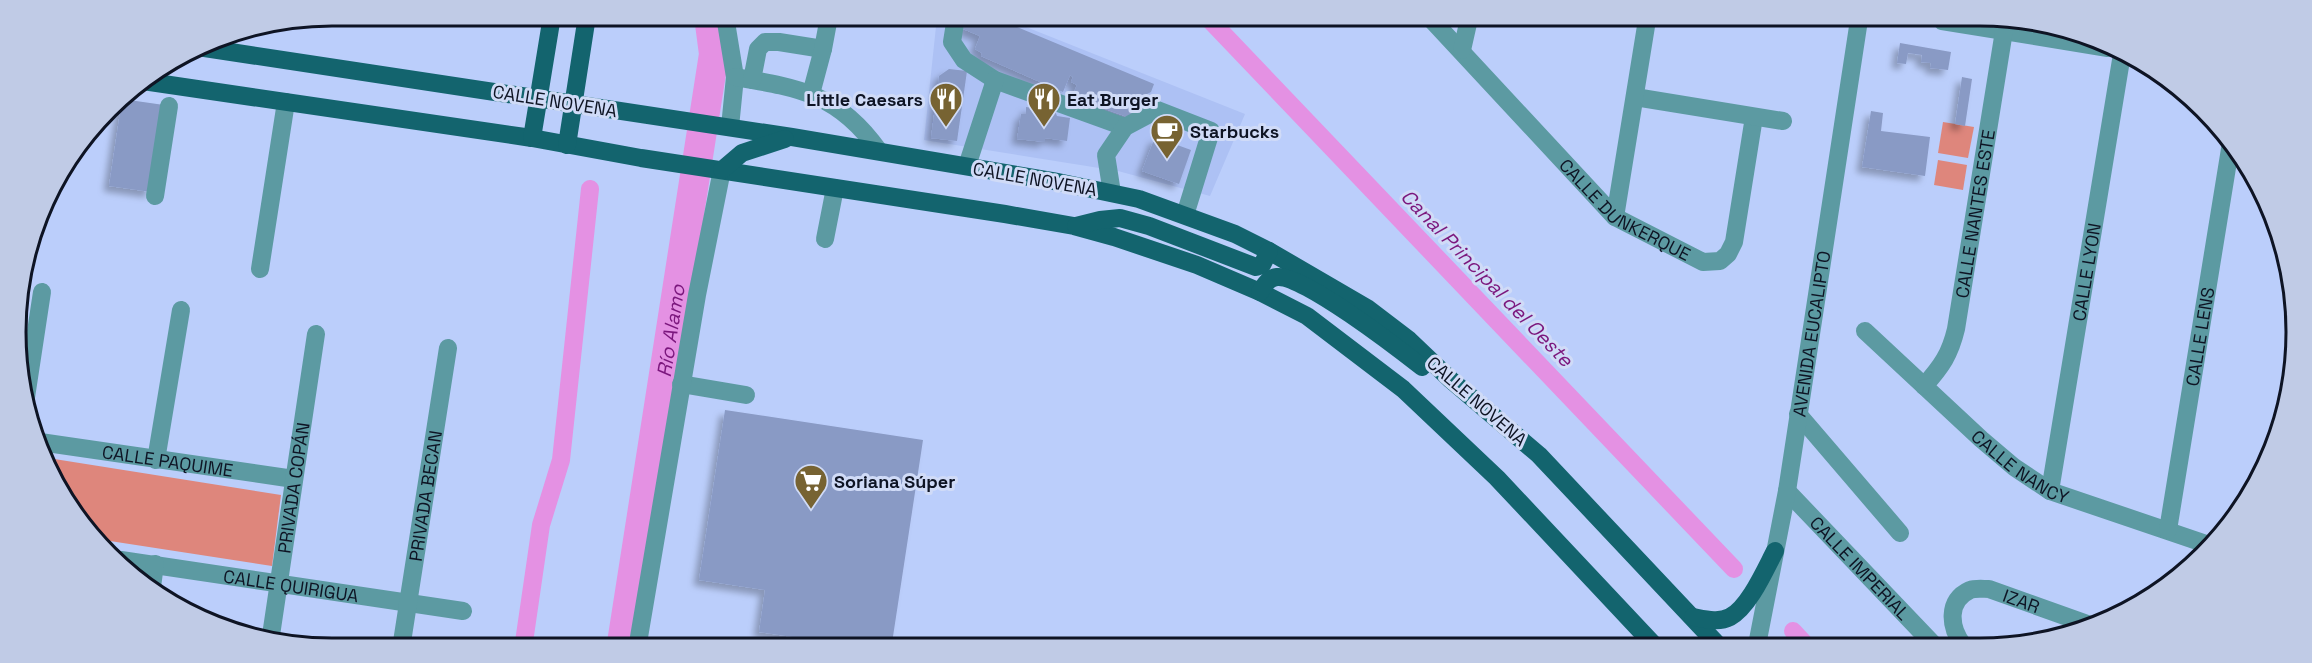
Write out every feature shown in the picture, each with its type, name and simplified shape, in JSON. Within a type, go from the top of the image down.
[{"type":"main road","points":[[532,138],[550,26]]},
{"type":"main road","points":[[567,144],[585,26]]},
{"type":"main road","name":"CALLE NOVENA","points":[[213,49],[968,166],[1138,199],[1236,234],[1367,308],[1409,340],[1451,380],[1539,455],[1712,638]]},
{"type":"main road","points":[[154,83],[532,138],[668,162],[1074,226],[1146,246],[1260,292],[1307,316],[1403,389],[1497,478],[1647,638]]},
{"type":"main road","points":[[718,170],[755,147],[792,137]]},
{"type":"main road","points":[[1074,226],[1120,218],[1149,226],[1256,267],[1262,265],[1269,251]]},
{"type":"main road","points":[[1260,292],[1268,280],[1278,277],[1293,280],[1364,322],[1428,372],[1451,380]]},
{"type":"main road","points":[[1693,617],[1717,620],[1730,617],[1740,609],[1775,551]]},
{"type":"street","points":[[728,26],[743,79]]},
{"type":"street","points":[[811,94],[827,26]]},
{"type":"street","points":[[955,26],[952,42],[964,60],[995,81],[1125,127]]},
{"type":"street","name":"CALLE DUNKERQUE","points":[[1438,26],[1615,217],[1703,262],[1720,261],[1728,255],[1734,242],[1754,117]]},
{"type":"street","points":[[1462,50],[1467,26]]},
{"type":"street","points":[[1615,217],[1646,26]]},
{"type":"street","name":"AVENIDA EUCALIPTO","points":[[1758,638],[1787,491],[1859,26]]},
{"type":"street","points":[[1972,26],[2085,44]]},
{"type":"street","name":"CALLE NANTES ESTE","points":[[1924,386],[1943,365],[1951,348],[1956,328],[2004,31]]},
{"type":"street","points":[[725,127],[743,79],[761,44],[779,42],[823,50]]},
{"type":"street","name":"CALLE LYON","points":[[2050,491],[2121,60]]},
{"type":"street","points":[[743,79],[811,94],[829,102],[857,124],[879,151]]},
{"type":"street","points":[[968,166],[995,81]]},
{"type":"street","points":[[1635,97],[1783,121]]},
{"type":"street","points":[[260,269],[286,102]]},
{"type":"street","points":[[155,196],[169,106]]},
{"type":"street","points":[[1113,194],[1106,155],[1125,127],[1157,110],[1211,130],[1185,215]]},
{"type":"street","name":"CALLE LENS","points":[[2168,530],[2229,153]]},
{"type":"street","points":[[639,638],[718,170]]},
{"type":"street","points":[[825,239],[835,188]]},
{"type":"street","points":[[29,378],[42,292]]},
{"type":"street","points":[[156,460],[181,310]]},
{"type":"street","name":"CALLE NANCY","points":[[1865,331],[1981,439],[2050,491],[2202,543]]},
{"type":"street","name":"PRIVADA COPÁN","points":[[271,632],[316,334]]},
{"type":"street","name":"PRIVADA BECAN","points":[[403,638],[448,348]]},
{"type":"street","points":[[681,384],[746,395]]},
{"type":"street","points":[[1798,414],[1900,533]]},
{"type":"street","name":"CALLE PAQUIME","points":[[47,443],[294,479]]},
{"type":"street","name":"CALLE IMPERIAL","points":[[1787,491],[1927,638]]},
{"type":"street","name":"CALLE QUIRIGUA","points":[[129,562],[463,611]]},
{"type":"street","points":[[153,580],[155,564]]},
{"type":"street","name":"IZAR","points":[[1958,638],[1951,619],[1954,606],[1962,595],[1972,589],[1989,589],[2079,621]]},
{"type":"shaded area","points":[[936,26],[1024,26],[1245,114],[1210,196],[1118,171],[924,140]]},
{"type":"shaded area","points":[[1943,122],[1974,127],[1968,158],[1938,153]]},
{"type":"shaded area","points":[[1938,160],[1967,165],[1963,190],[1934,185]]},
{"type":"shaded area","points":[[53,459],[281,495],[272,566],[108,541],[77,502]]},
{"type":"building","points":[[964,26],[1015,26],[1154,84],[1151,92],[1143,96],[1133,119],[1072,97],[1077,85],[1071,82],[1073,77],[1070,75],[1063,92],[981,56],[982,53],[975,49],[980,36],[963,29]]},
{"type":"building","points":[[1900,43],[1951,52],[1948,70],[1930,68],[1931,63],[1921,62],[1922,55],[1908,53],[1906,64],[1897,63]]},
{"type":"building","points":[[949,69],[967,71],[957,141],[931,138],[939,76]]},
{"type":"building","points":[[1962,77],[1972,79],[1965,126],[1955,124]]},
{"type":"building","points":[[131,100],[164,105],[151,192],[109,186],[120,110]]},
{"type":"building","name":"Eat Burger","points":[[1026,107],[1055,111],[1057,116],[1070,118],[1067,141],[1045,138],[1045,142],[1017,139],[1021,114],[1026,114]]},
{"type":"building","points":[[1871,111],[1883,113],[1881,131],[1930,137],[1925,176],[1862,167]]},
{"type":"building","name":"Starbucks","points":[[1155,137],[1191,150],[1179,184],[1142,171]]},
{"type":"building","name":"Soriana Súper","points":[[725,410],[923,440],[893,638],[799,638],[759,632],[765,590],[699,580]]},
{"type":"waterway","name":"Río Alamo","points":[[623,638],[714,54],[710,26]]},
{"type":"waterway","name":"Canal Principal del Oeste","points":[[1216,26],[1734,569]]},
{"type":"waterway","points":[[525,638],[541,525],[561,460],[590,189]]},
{"type":"waterway","name":"Canal Principal del Oeste","points":[[1793,631],[1800,638]]},
{"type":"place","name":"Little Caesars","points":[[946,128]]},
{"type":"place","name":"Eat Burger","points":[[1044,128]]},
{"type":"place","name":"Starbucks","points":[[1167,160]]},
{"type":"place","name":"Soriana Súper","points":[[811,510]]}]
